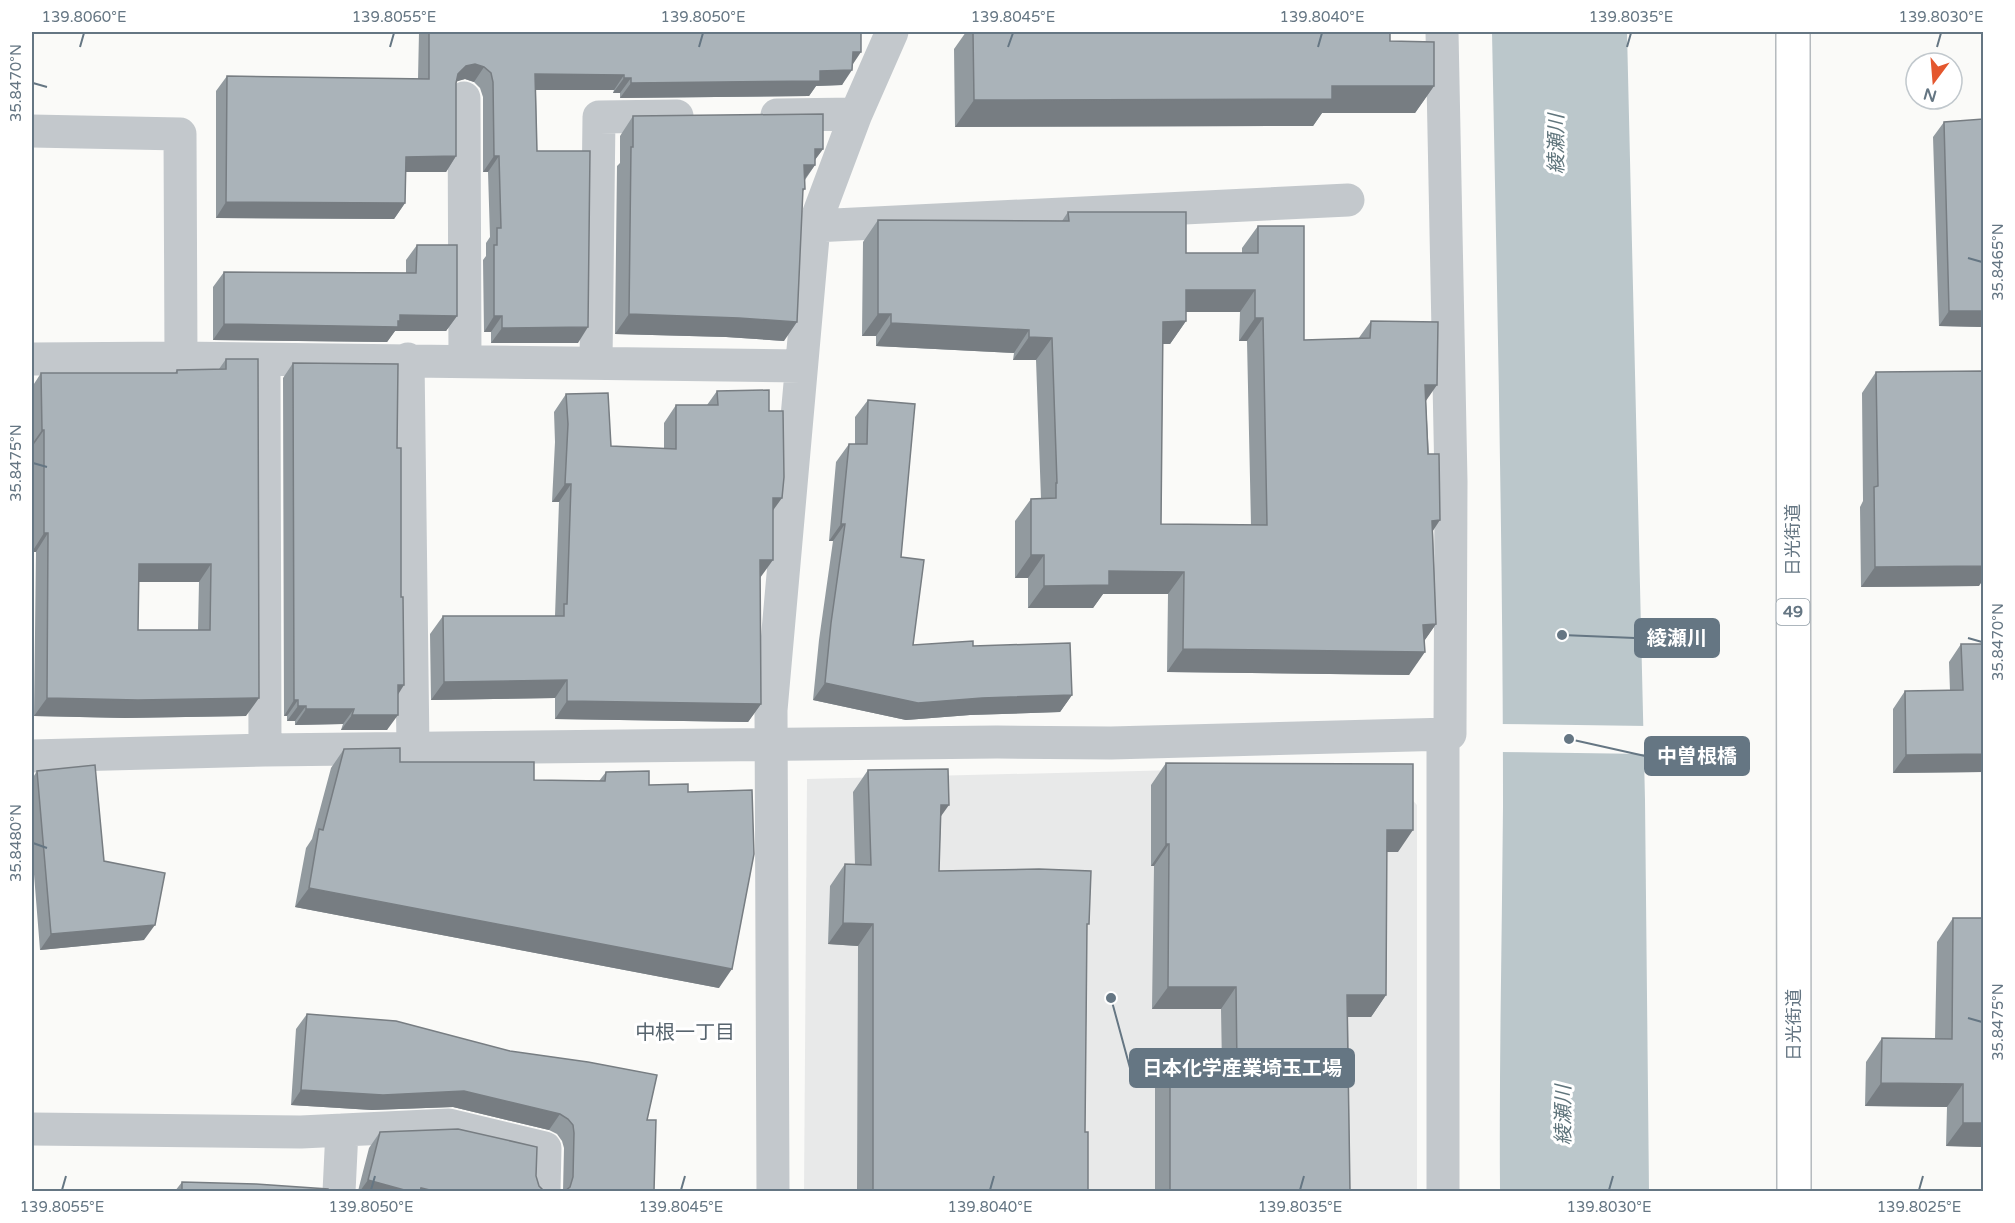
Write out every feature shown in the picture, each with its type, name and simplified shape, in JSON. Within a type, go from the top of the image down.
[{"type":"main road","name":"日光街道","points":[[1793,32],[1794,1191]]},
{"type":"street","points":[[772,1191],[772,698],[813,226],[856,114],[892,32]]},
{"type":"street","points":[[32,756],[265,750],[771,744],[997,742],[1111,744],[1450,734],[1451,482],[1442,32]]},
{"type":"street","points":[[464,98],[465,361]]},
{"type":"street","points":[[751,115],[856,114]]},
{"type":"street","points":[[596,363],[599,117],[704,116]]},
{"type":"street","points":[[32,131],[180,134],[181,358]]},
{"type":"street","points":[[813,226],[1348,200]]},
{"type":"street","points":[[408,359],[413,749]]},
{"type":"street","points":[[32,360],[408,359],[801,366]]},
{"type":"street","points":[[264,360],[265,750]]},
{"type":"street","points":[[1443,735],[1443,1191]]},
{"type":"street","points":[[32,1129],[342,1130],[449,1125],[545,1148],[544,1191]]},
{"type":"street","points":[[339,1191],[342,1130]]},
{"type":"shaded area","points":[[1380,765],[1417,805],[1417,1191],[804,1192],[807,779]]},
{"type":"water","points":[[1492,32],[1627,32],[1645,800],[1649,1191],[1500,1191],[1503,710]]},
{"type":"pier","points":[[1499,724],[1647,726],[1647,754],[1499,752]]},
{"type":"building","points":[[429,32],[861,32],[861,52],[853,52],[852,70],[820,71],[820,81],[631,83],[631,78],[624,78],[624,75],[535,74],[537,151],[590,151],[588,327],[502,328],[502,316],[494,316],[494,245],[497,245],[497,228],[501,228],[499,156],[494,156],[493,82],[491,73],[484,67],[475,64],[466,66],[458,74],[456,156],[406,157],[405,203],[226,202],[227,76],[429,79]]},
{"type":"building","points":[[973,32],[1390,32],[1390,41],[1434,42],[1434,86],[1332,86],[1332,99],[974,100]]},
{"type":"building","points":[[823,114],[823,149],[815,149],[815,165],[804,165],[805,189],[803,189],[797,322],[629,314],[633,116]]},
{"type":"building","points":[[1983,119],[1983,311],[1949,311],[1944,122]]},
{"type":"building","points":[[1068,212],[1186,212],[1186,253],[1258,253],[1258,226],[1304,226],[1304,340],[1370,338],[1371,321],[1438,322],[1437,385],[1425,385],[1428,454],[1439,454],[1440,520],[1432,521],[1436,624],[1423,625],[1425,652],[1183,649],[1184,572],[1109,571],[1109,585],[1044,586],[1044,555],[1031,555],[1031,499],[1056,498],[1052,338],[1029,337],[1029,330],[891,323],[891,314],[878,314],[878,220],[1069,221]],"holes":[[[1186,290],[1255,290],[1255,318],[1263,318],[1267,525],[1161,524],[1163,322],[1186,321]]]},
{"type":"building","points":[[417,245],[457,245],[457,316],[400,315],[398,327],[224,324],[224,272],[416,273]]},
{"type":"building","points":[[226,359],[258,359],[259,698],[138,700],[47,698],[48,533],[44,533],[44,430],[42,430],[41,373],[177,373],[177,370],[226,369]],"holes":[[[139,564],[211,564],[210,630],[138,630]]]},
{"type":"building","points":[[293,363],[398,364],[397,448],[401,448],[401,597],[403,597],[404,685],[398,685],[398,715],[352,715],[354,709],[306,709],[306,706],[298,706],[298,700],[294,700]]},
{"type":"building","points":[[1983,371],[1983,566],[1875,567],[1874,487],[1878,486],[1876,372]]},
{"type":"building","points":[[769,390],[769,411],[783,411],[784,477],[782,498],[773,498],[773,560],[760,560],[761,704],[567,701],[567,680],[444,682],[443,616],[564,616],[564,604],[567,604],[571,484],[565,484],[568,424],[566,394],[608,393],[611,446],[676,449],[676,405],[718,405],[717,391]]},
{"type":"building","points":[[868,400],[915,404],[901,557],[924,560],[913,645],[973,641],[973,646],[1070,643],[1072,695],[918,703],[825,683],[845,524],[841,524],[849,444],[867,444]]},
{"type":"building","points":[[1961,644],[1983,644],[1983,754],[1906,755],[1905,691],[1963,690]]},
{"type":"building","points":[[400,748],[400,762],[534,762],[534,780],[605,781],[606,772],[649,771],[649,785],[688,784],[688,792],[752,790],[754,854],[732,969],[309,888],[319,829],[323,830],[344,749]]},
{"type":"building","points":[[1166,763],[1413,764],[1413,830],[1387,830],[1386,995],[1347,995],[1350,1191],[1170,1191],[1170,1066],[1237,1066],[1236,987],[1168,987],[1169,844],[1166,844]]},
{"type":"building","points":[[95,765],[104,861],[165,873],[155,925],[51,934],[37,771]]},
{"type":"building","points":[[948,769],[949,805],[941,805],[939,871],[1039,869],[1091,871],[1089,924],[1087,924],[1085,1132],[1088,1132],[1088,1191],[873,1191],[873,924],[843,923],[845,864],[871,865],[868,770]]},
{"type":"building","points":[[1953,918],[1983,918],[1983,1123],[1963,1123],[1963,1084],[1881,1083],[1882,1038],[1952,1039]]},
{"type":"building","points":[[307,1014],[396,1021],[510,1051],[657,1075],[647,1120],[656,1120],[654,1191],[565,1191],[570,1187],[573,1177],[574,1133],[573,1125],[560,1114],[464,1091],[383,1095],[301,1090]]},
{"type":"building","points":[[458,1129],[537,1147],[536,1176],[539,1186],[544,1191],[434,1191],[421,1188],[420,1191],[408,1191],[368,1180],[380,1132]]},
{"type":"building","points":[[182,1182],[256,1184],[328,1189],[328,1191],[182,1191]]},
{"type":"place","name":"綾瀬川","points":[[1562,635]]},
{"type":"place","name":"中曽根橋","points":[[1569,739]]},
{"type":"place","name":"日本化学産業埼玉工場","points":[[1111,998]]},
{"type":"district","name":"中根一丁目","points":[[685,1033]]}]
